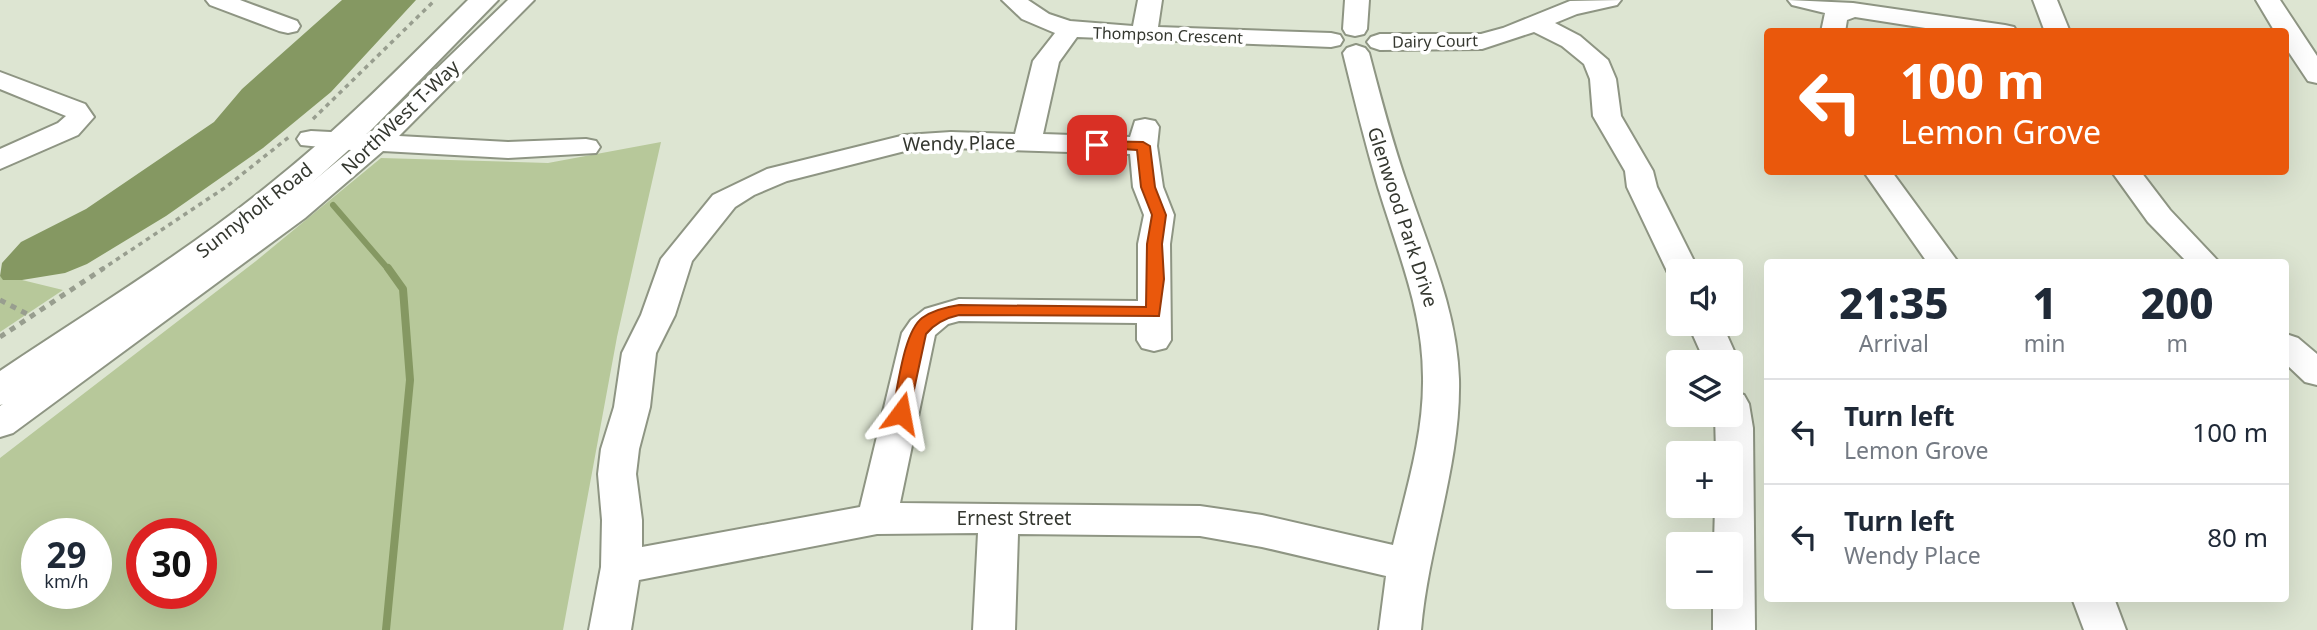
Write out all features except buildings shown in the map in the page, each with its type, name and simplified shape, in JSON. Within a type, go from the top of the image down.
[{"type":"main road","name":"Sunnyholt Road","points":[[0,391],[204,250],[282,192],[326,136],[373,83],[454,0]]},
{"type":"main road","name":"Sunnyholt Road","points":[[0,360],[160,253],[326,136],[484,0]]},
{"type":"street","points":[[218,0],[288,26]]},
{"type":"street","name":"NorthWest T-Way","points":[[0,424],[263,236],[326,136],[522,0]]},
{"type":"street","name":"Thompson Crescent","points":[[1014,0],[1036,18],[1070,30],[1356,41]]},
{"type":"street","points":[[1144,34],[1150,0]]},
{"type":"street","name":"Glenwood Park Drive","points":[[1357,0],[1356,41],[1371,119],[1427,279],[1440,358],[1437,438],[1407,564],[1400,630]]},
{"type":"street","name":"Dairy Court","points":[[1356,41],[1482,41],[1512,33],[1570,8],[1609,0]]},
{"type":"street","points":[[1800,0],[1821,4],[1838,22],[1864,10],[1979,28]]},
{"type":"street","points":[[2045,0],[2056,28]]},
{"type":"street","points":[[2268,0],[2285,28]]},
{"type":"street","points":[[1535,23],[1571,41],[1595,60],[1600,69],[1605,110],[1639,171],[1643,187],[1678,259]]},
{"type":"street","points":[[1027,142],[1046,61],[1070,30]]},
{"type":"street","points":[[2289,34],[2317,75]]},
{"type":"street","points":[[0,80],[75,110],[88,119],[0,160]]},
{"type":"street","points":[[326,136],[508,150],[586,148]]},
{"type":"street","name":"Wendy Place","points":[[621,567],[622,520],[617,474],[620,449],[632,407],[639,353],[658,314],[677,259],[724,201],[777,175],[905,143],[1144,137],[1148,187],[1159,215],[1154,244],[1154,326],[959,310],[943,313],[927,322],[919,333],[877,519]]},
{"type":"street","points":[[1880,175],[1941,259]]},
{"type":"street","points":[[2128,175],[2159,216],[2201,259]]},
{"type":"street","points":[[2289,349],[2317,373]]},
{"type":"street","points":[[1733,427],[1734,630]]},
{"type":"street","points":[[993,630],[999,517]]},
{"type":"street","name":"Ernest Street","points":[[621,567],[877,519],[999,517],[1200,521],[1262,531],[1407,564]]},
{"type":"street","points":[[610,630],[621,567]]},
{"type":"street","points":[[2094,602],[2105,630]]},
{"type":"path","points":[[0,337],[226,187],[326,136],[326,109],[435,0]]},
{"type":"path","points":[[0,300],[31,316]]},
{"type":"shaded area","points":[[342,0],[416,0],[331,92],[263,148],[166,216],[87,264],[65,273],[22,280],[3,280],[0,276],[2,263],[21,242],[86,209],[214,122],[242,89]]},
{"type":"shaded area","points":[[661,142],[617,337],[563,630],[0,630],[0,458],[256,261],[381,158],[548,163]]},
{"type":"shaded area","points":[[0,276],[4,280],[22,280],[63,290],[0,332]]},
{"type":"waterway","points":[[333,205],[389,270]]},
{"type":"waterway","points":[[386,630],[410,380],[403,289],[388,268]]},
{"type":"route","points":[[901,413],[919,333],[927,322],[943,313],[959,310],[1153,313],[1156,279],[1154,244],[1160,225],[1157,206],[1148,187],[1143,146],[1097,145]]}]
